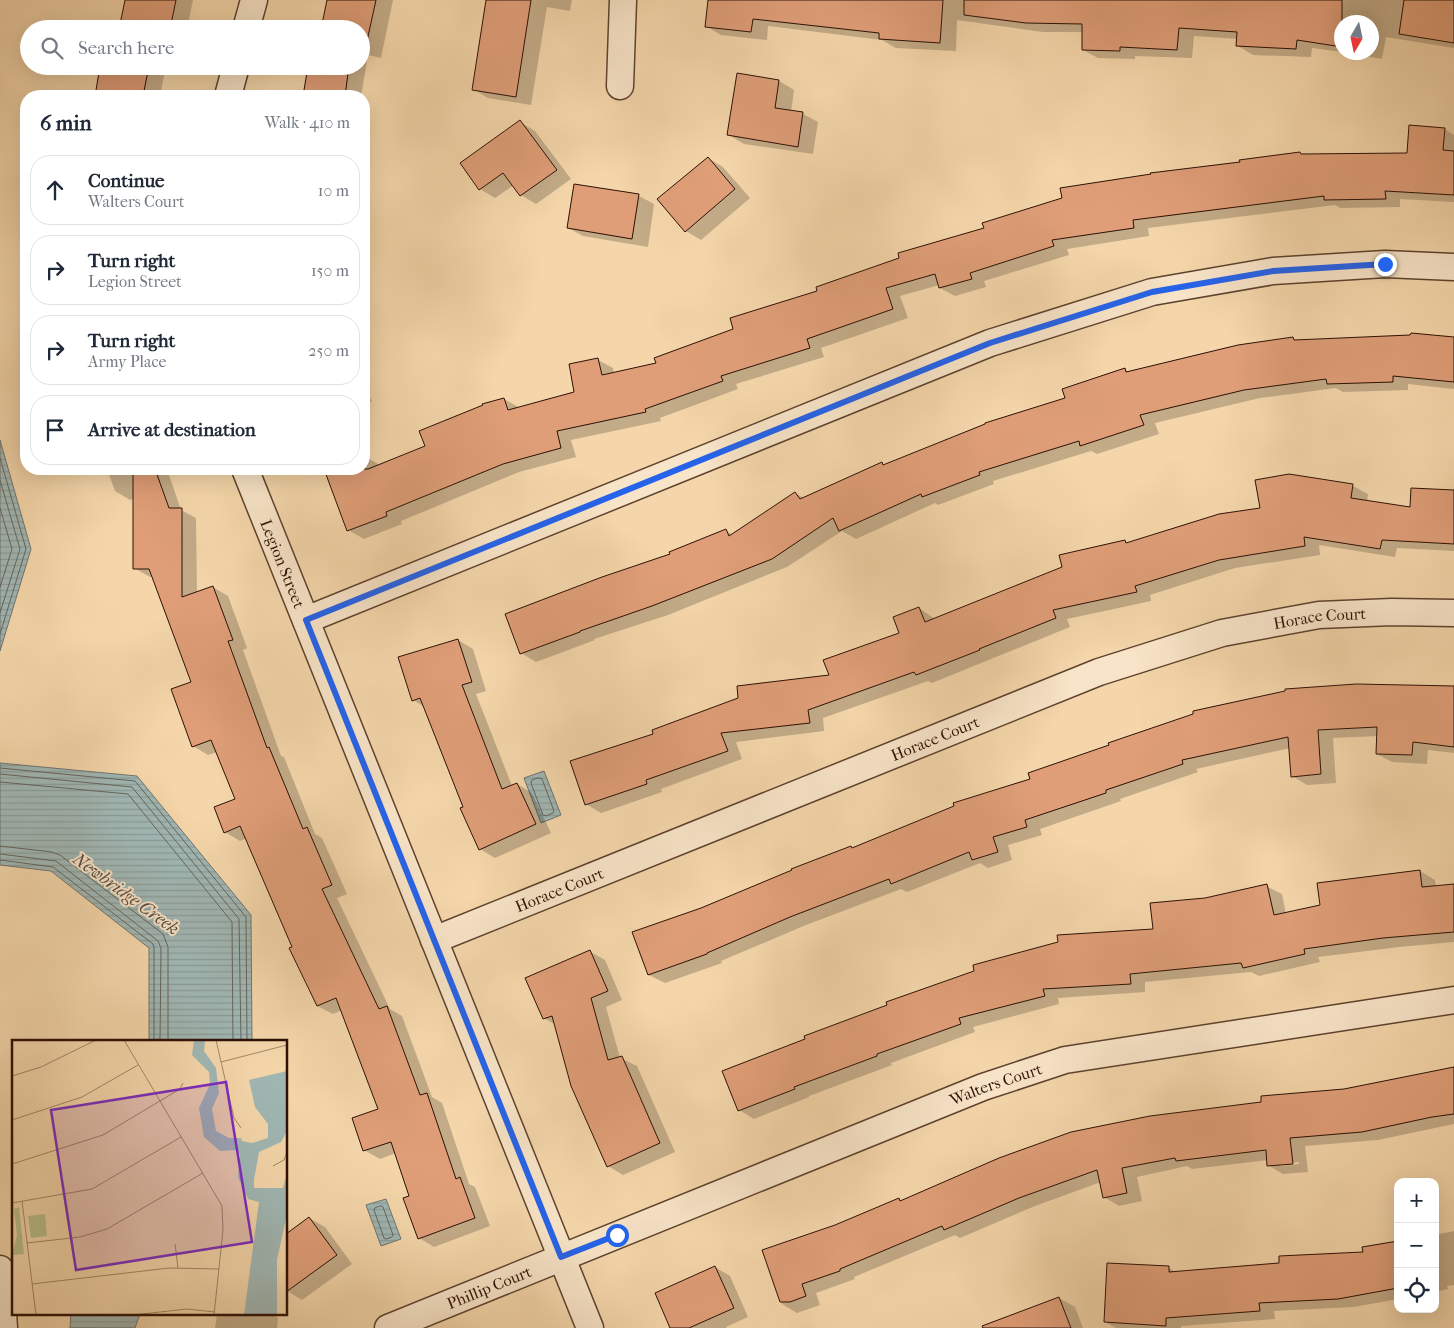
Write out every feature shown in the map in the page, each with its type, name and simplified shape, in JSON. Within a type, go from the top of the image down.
[{"type":"street","points":[[248,20],[254,0]]},
{"type":"street","points":[[620,86],[623,0]]},
{"type":"street","points":[[230,90],[234,75]]},
{"type":"street","points":[[306,620],[990,343],[1152,292],[1273,271],[1385,264],[1454,267]]},
{"type":"street","name":"Legion Street","points":[[247,475],[590,1328]]},
{"type":"street","name":"Horace Court","points":[[434,940],[1099,672],[1222,633],[1319,615],[1392,612],[1454,613]]},
{"type":"street","name":"Walters Court","points":[[561,1257],[983,1087],[1065,1060],[1454,1000]]},
{"type":"street","name":"Phillip Court","points":[[388,1328],[561,1257]]},
{"type":"street","points":[[0,1268],[4,1328]]},
{"type":"water","points":[[0,440],[31,549],[0,651]]},
{"type":"water","name":"Newbridge Creek","points":[[0,763],[137,776],[251,915],[252,1040],[149,1040],[149,948],[51,871],[0,865]]},
{"type":"water","points":[[544,771],[561,815],[541,823],[524,778]]},
{"type":"water","points":[[386,1199],[401,1239],[381,1246],[366,1205]]},
{"type":"water","points":[[71,1316],[139,1316],[135,1328],[70,1328]]},
{"type":"building","points":[[125,0],[176,0],[172,20],[121,20]]},
{"type":"building","points":[[327,0],[376,0],[370,27],[370,20],[323,20]]},
{"type":"building","points":[[486,0],[531,0],[516,97],[472,90]]},
{"type":"building","points":[[708,0],[943,0],[940,43],[879,39],[879,33],[753,19],[751,32],[705,27]]},
{"type":"building","points":[[964,0],[1342,0],[1342,15],[1334,15],[1334,46],[1297,40],[1296,49],[1236,46],[1237,32],[1179,28],[1177,50],[1120,47],[1120,51],[1082,50],[1082,24],[1026,23],[964,15]]},
{"type":"building","points":[[1404,0],[1454,0],[1454,43],[1399,34]]},
{"type":"building","points":[[737,73],[779,80],[775,108],[803,112],[798,147],[727,135]]},
{"type":"building","points":[[98,75],[147,75],[144,90],[96,90]]},
{"type":"building","points":[[306,75],[348,75],[346,90],[304,90]]},
{"type":"building","points":[[520,120],[557,170],[520,196],[503,173],[479,190],[460,163]]},
{"type":"building","points":[[1409,125],[1445,128],[1443,150],[1454,151],[1454,195],[1385,191],[1386,199],[1324,200],[1324,196],[1133,220],[1134,228],[1052,240],[1054,246],[970,273],[972,279],[939,288],[935,274],[886,288],[893,309],[807,339],[810,348],[721,376],[723,381],[645,409],[646,412],[557,431],[561,448],[503,464],[386,512],[387,516],[347,531],[326,475],[370,475],[370,468],[425,446],[419,431],[482,404],[504,398],[508,410],[574,392],[569,364],[598,358],[602,375],[656,363],[654,358],[733,329],[730,318],[817,291],[816,287],[899,258],[898,253],[984,228],[982,223],[1062,198],[1060,188],[1300,152],[1301,154],[1407,153]]},
{"type":"building","points":[[708,157],[735,189],[685,232],[657,199]]},
{"type":"building","points":[[574,184],[639,194],[632,239],[567,228]]},
{"type":"building","points":[[1411,333],[1454,337],[1454,382],[1393,376],[1393,382],[1327,384],[1326,379],[1244,390],[1140,415],[1144,425],[1080,446],[1079,441],[979,472],[980,475],[922,497],[921,494],[839,531],[833,518],[772,559],[652,606],[520,654],[505,614],[602,577],[670,554],[669,552],[726,529],[729,536],[795,492],[800,499],[882,462],[883,465],[985,423],[1065,398],[1062,389],[1125,368],[1126,372],[1238,345],[1293,337],[1294,340],[1410,335]]},
{"type":"building","points":[[1289,474],[1353,484],[1351,498],[1410,507],[1411,488],[1454,490],[1454,544],[1382,540],[1380,549],[1304,537],[1305,546],[1219,560],[1135,586],[1137,592],[1053,610],[1056,618],[980,650],[916,675],[914,672],[808,710],[810,723],[721,733],[728,751],[646,780],[647,784],[585,805],[570,761],[653,734],[652,730],[738,698],[737,686],[829,675],[823,660],[899,633],[893,617],[919,607],[925,622],[1062,567],[1059,555],[1125,540],[1126,543],[1219,514],[1260,508],[1255,480]]},
{"type":"building","points":[[133,475],[157,475],[169,508],[182,508],[182,597],[213,586],[233,640],[228,641],[267,748],[269,747],[303,829],[307,827],[332,885],[322,889],[379,1009],[387,1006],[420,1095],[427,1093],[456,1179],[460,1177],[475,1218],[418,1239],[403,1198],[409,1196],[391,1142],[363,1151],[352,1118],[378,1109],[336,998],[317,1006],[289,948],[292,947],[240,826],[224,833],[214,807],[235,799],[211,740],[192,747],[171,689],[191,682],[149,569],[133,569]]},
{"type":"building","points":[[458,639],[472,682],[462,685],[502,789],[517,783],[536,824],[479,850],[460,808],[463,807],[420,698],[412,701],[398,657]]},
{"type":"building","points":[[1356,684],[1454,686],[1454,747],[1413,742],[1412,755],[1376,754],[1377,727],[1318,730],[1321,774],[1291,777],[1288,737],[1182,760],[1183,764],[1106,790],[1106,793],[1025,820],[1027,827],[993,837],[998,852],[972,860],[969,852],[891,884],[889,879],[790,917],[707,954],[648,975],[632,932],[701,908],[791,869],[851,846],[852,848],[954,806],[953,803],[1030,779],[1028,773],[1193,714],[1193,711],[1285,691],[1285,689]]},
{"type":"building","points":[[1420,870],[1422,887],[1454,884],[1454,932],[1383,938],[1304,949],[1305,954],[1243,968],[1241,963],[1130,974],[1131,984],[1043,989],[1045,996],[959,1018],[961,1024],[877,1054],[877,1056],[794,1087],[795,1089],[738,1111],[722,1071],[805,1039],[804,1036],[887,1005],[886,1002],[974,971],[973,965],[1058,942],[1057,935],[1153,929],[1150,903],[1205,898],[1267,884],[1274,915],[1320,905],[1317,883]]},
{"type":"building","points":[[590,950],[608,991],[591,998],[608,1060],[622,1056],[660,1143],[607,1167],[571,1086],[552,1016],[543,1019],[525,978]]},
{"type":"building","points":[[1454,1067],[1454,1114],[1362,1132],[1290,1138],[1293,1164],[1267,1166],[1266,1150],[1176,1161],[1175,1158],[1122,1168],[1127,1193],[1103,1198],[1097,1170],[1019,1198],[944,1230],[942,1226],[840,1269],[840,1271],[802,1284],[806,1296],[790,1302],[780,1302],[762,1250],[835,1225],[899,1198],[900,1201],[999,1158],[1071,1132],[1150,1116],[1261,1102],[1261,1096],[1344,1089]]},
{"type":"building","points":[[309,1217],[337,1255],[288,1291],[288,1233]]},
{"type":"building","points":[[1394,1242],[1394,1289],[1338,1299],[1259,1303],[1260,1311],[1166,1318],[1166,1326],[1104,1322],[1107,1263],[1169,1266],[1169,1272],[1279,1263],[1279,1256],[1363,1252],[1362,1247]]},
{"type":"building","points":[[715,1266],[734,1308],[689,1328],[670,1328],[655,1293]]},
{"type":"building","points":[[1059,1297],[1071,1328],[983,1328],[982,1326]]},
{"type":"route","points":[[617,1235],[561,1257],[306,620],[990,343],[1152,292],[1273,271],[1385,264]]}]
